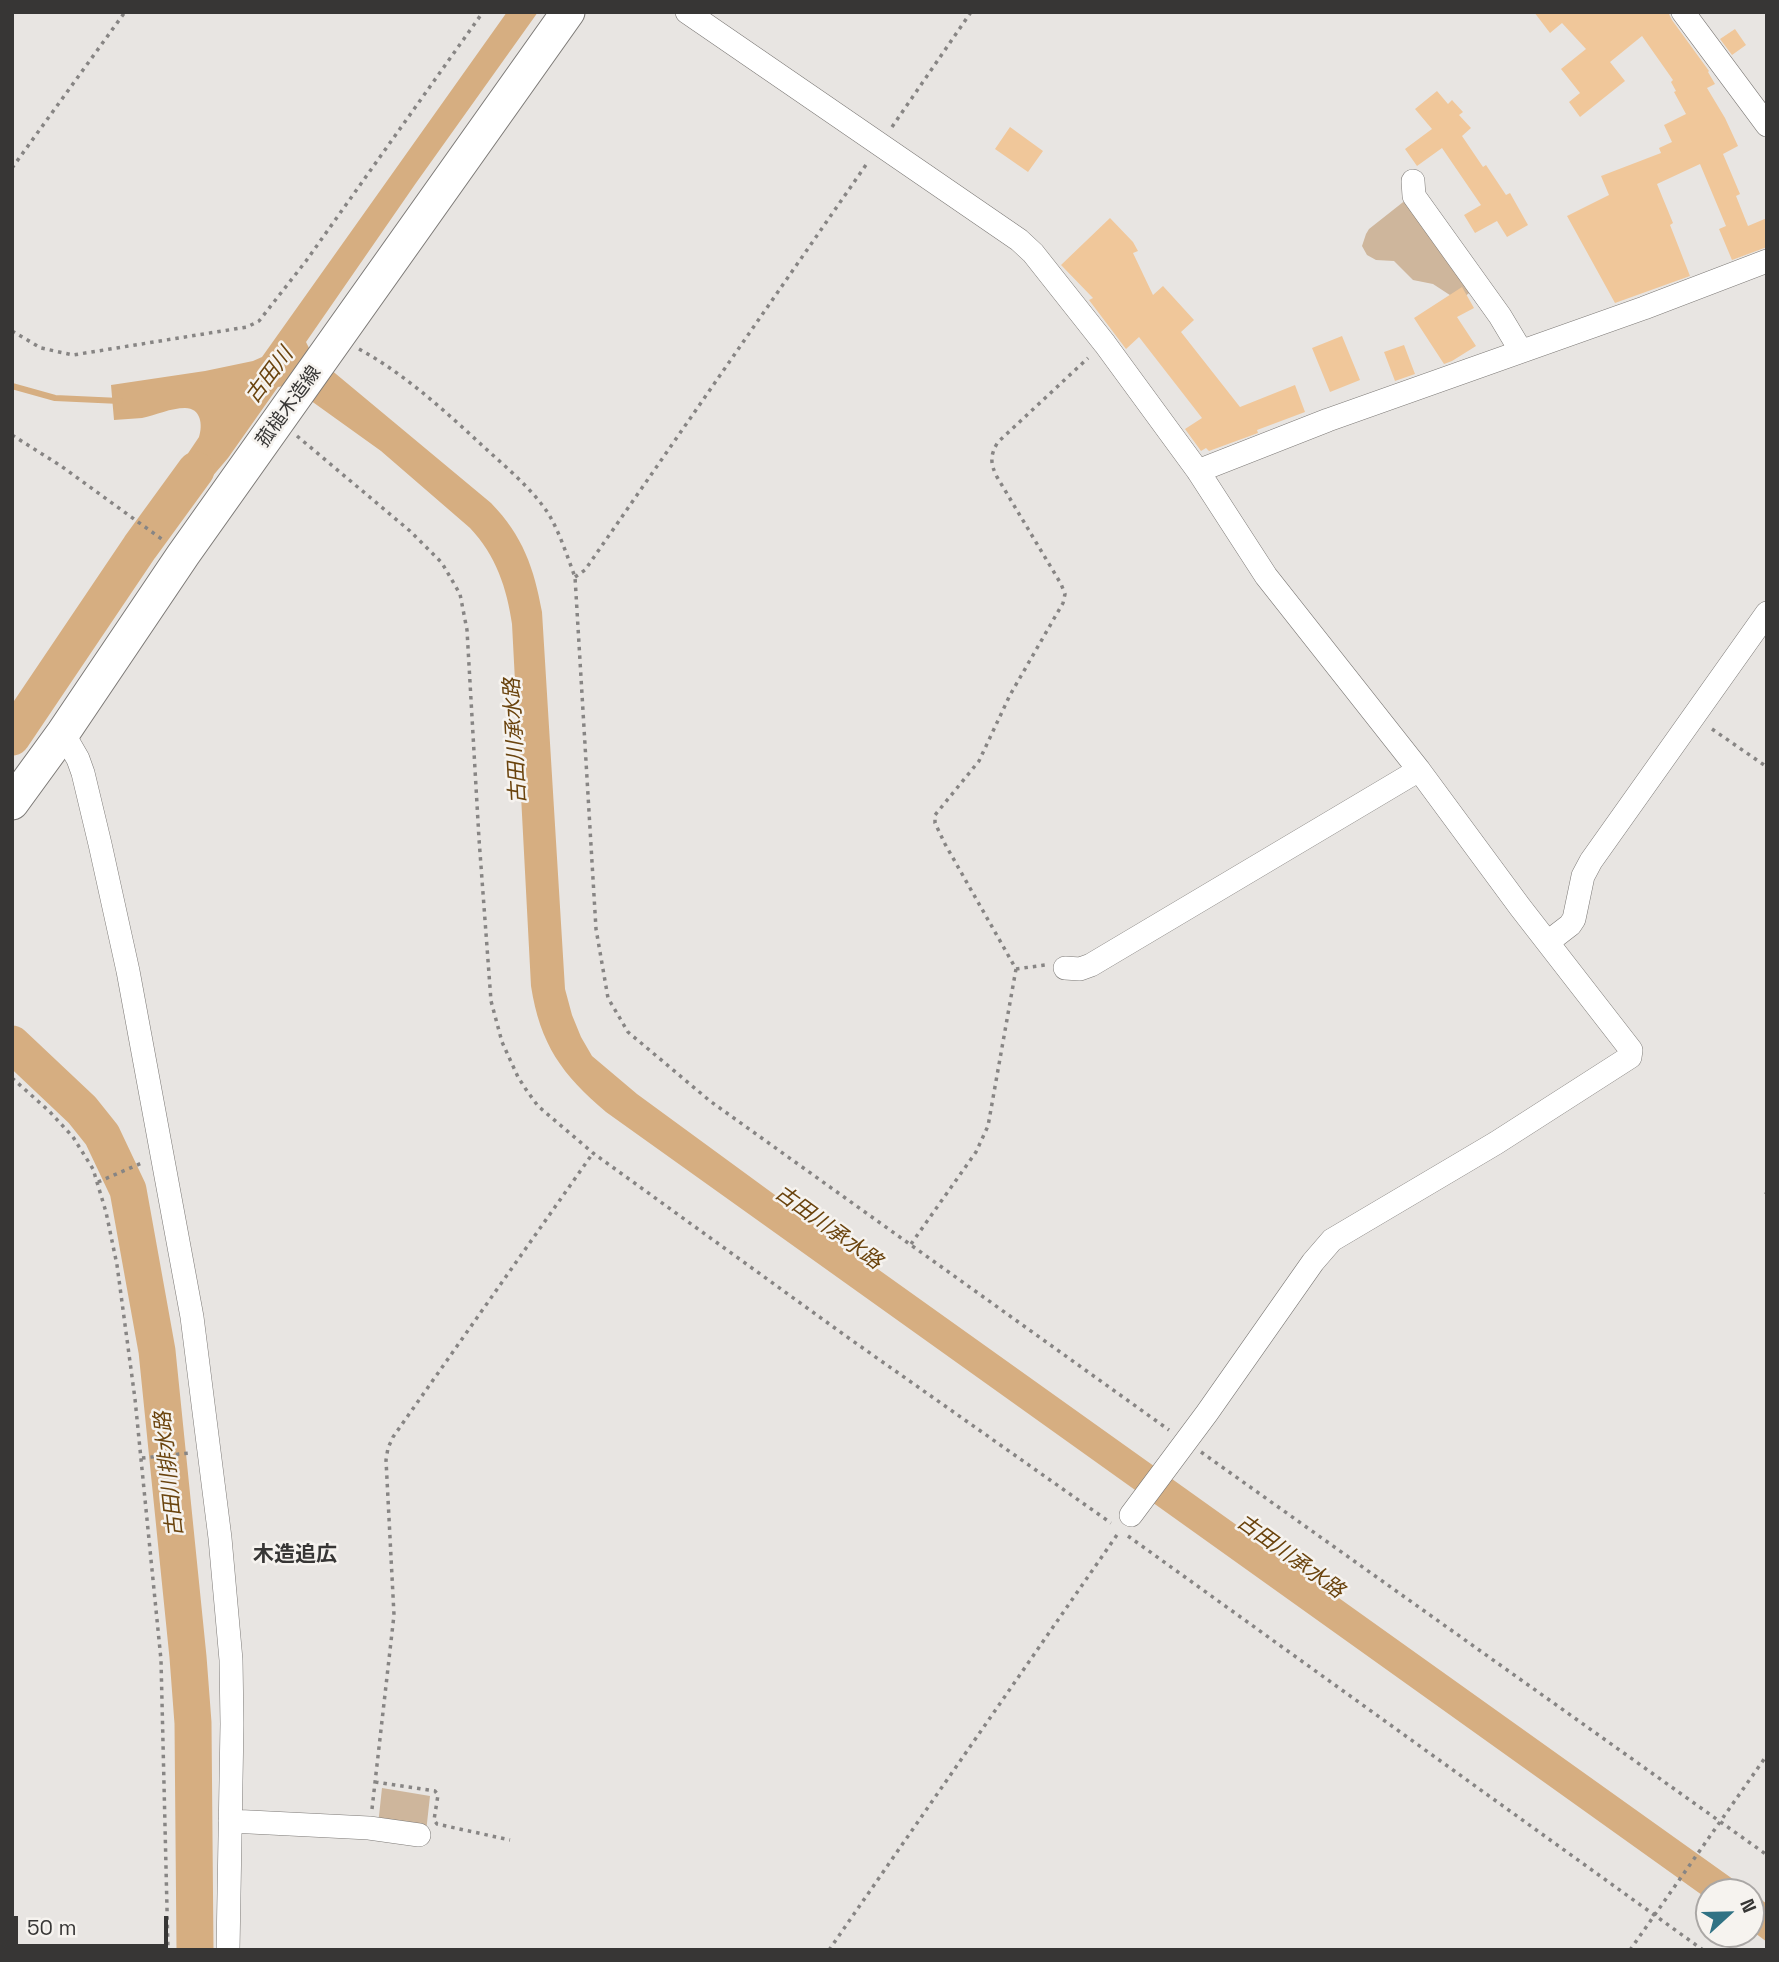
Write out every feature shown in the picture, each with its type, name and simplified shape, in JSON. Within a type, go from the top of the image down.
[{"type":"main road","name":"菰槌木造線","points":[[12,803],[63,733],[183,555],[568,12]]},
{"type":"street","points":[[687,12],[1019,240],[1033,253],[1072,300],[1198,471],[1266,576],[1419,770],[1631,1050],[1630,1057],[1496,1143],[1332,1240],[1313,1262],[1125,1523]]},
{"type":"street","points":[[1683,12],[1767,125]]},
{"type":"street","points":[[1413,181],[1414,196],[1500,316],[1521,351]]},
{"type":"street","points":[[1198,471],[1328,420],[1767,261]]},
{"type":"street","points":[[1548,942],[1574,919],[1583,876],[1591,861],[1767,612]]},
{"type":"street","points":[[63,733],[83,773],[109,883],[192,1317],[228,1607],[232,1698],[228,1950]]},
{"type":"street","points":[[1065,968],[1080,969],[1091,965],[1419,770]]},
{"type":"street","points":[[230,1821],[369,1828],[419,1835]]},
{"type":"path","points":[[12,169],[125,12]]},
{"type":"path","points":[[12,331],[41,348],[73,355],[247,327],[259,321],[306,261],[484,12]]},
{"type":"path","points":[[575,577],[593,558],[971,12]]},
{"type":"path","points":[[911,1244],[976,1152],[988,1126],[1016,969],[945,844],[935,823],[935,815],[979,761],[1010,695],[1062,604],[1065,594],[997,477],[991,465],[992,452],[998,442],[1105,344]]},
{"type":"path","points":[[332,347],[393,371],[471,435],[515,475],[547,513],[558,533],[575,577],[596,929],[608,998],[628,1032],[710,1101],[911,1244],[1180,1448],[1767,1855]]},
{"type":"path","points":[[286,410],[442,563],[460,594],[467,630],[487,963],[495,1021],[510,1061],[538,1106],[593,1153],[862,1347],[1125,1523],[1703,1950]]},
{"type":"path","points":[[12,435],[61,466],[171,545]]},
{"type":"path","points":[[1692,716],[1767,767]]},
{"type":"path","points":[[1016,969],[1048,965],[1065,968]]},
{"type":"path","points":[[12,1078],[73,1137],[93,1168],[117,1265],[142,1458],[161,1660],[168,1950]]},
{"type":"path","points":[[369,1828],[394,1615],[386,1460],[388,1448],[593,1153]]},
{"type":"path","points":[[98,1182],[138,1164]]},
{"type":"path","points":[[142,1458],[187,1453]]},
{"type":"path","points":[[829,1950],[1125,1523]]},
{"type":"path","points":[[1630,1950],[1767,1755]]},
{"type":"path","points":[[375,1782],[435,1791],[438,1795],[434,1820],[437,1824],[510,1840]]},
{"type":"shaded area","points":[[1407,199],[1473,290],[1459,301],[1433,284],[1413,280],[1394,261],[1376,260],[1367,255],[1362,246],[1369,229]]},
{"type":"shaded area","points":[[382,1788],[430,1796],[426,1832],[378,1825]]},
{"type":"water","points":[[507,12],[538,12],[306,342],[312,354],[491,503],[502,515],[526,553],[542,612],[565,989],[572,1015],[592,1056],[637,1094],[816,1225],[1731,1878],[1695,1878],[1695,1890],[606,1112],[577,1085],[547,1042],[531,986],[512,624],[499,573],[487,549],[470,528],[381,451],[289,385],[278,387],[228,458],[211,478],[186,500],[175,517],[156,501],[199,437],[201,427],[198,414],[185,408],[142,418],[114,420],[111,385],[205,371],[262,357]]},
{"type":"water","points":[[1765,1902],[1767,1904],[1767,1942],[1765,1940]]},
{"type":"building","points":[[1534,12],[1668,12],[1715,84],[1707,88],[1738,146],[1723,154],[1740,194],[1736,196],[1748,226],[1767,218],[1767,247],[1732,260],[1719,229],[1726,226],[1700,164],[1657,184],[1690,276],[1615,303],[1567,216],[1609,195],[1601,176],[1661,153],[1659,148],[1672,142],[1664,125],[1686,114],[1674,92],[1676,91],[1671,82],[1673,80],[1642,36],[1610,62],[1625,81],[1580,117],[1569,102],[1580,93],[1561,69],[1586,49],[1562,23],[1550,33]]},
{"type":"building","points":[[1735,29],[1746,45],[1732,55],[1720,39]]},
{"type":"building","points":[[1437,91],[1448,104],[1452,100],[1463,112],[1459,115],[1471,128],[1462,136],[1506,195],[1510,193],[1528,225],[1507,237],[1497,221],[1475,233],[1464,215],[1481,205],[1442,148],[1417,166],[1405,149],[1432,129],[1415,109]]},
{"type":"building","points":[[1010,127],[1043,151],[1028,172],[995,149]]},
{"type":"building","points":[[1110,218],[1133,242],[1138,251],[1133,253],[1153,295],[1163,286],[1194,320],[1181,332],[1240,407],[1295,385],[1305,412],[1257,430],[1258,433],[1209,451],[1206,448],[1201,451],[1185,429],[1202,418],[1139,337],[1126,349],[1089,300],[1093,298],[1061,265]]},
{"type":"building","points":[[1462,287],[1474,308],[1457,317],[1476,346],[1444,364],[1414,318]]},
{"type":"building","points":[[1342,336],[1360,380],[1330,392],[1312,348]]},
{"type":"building","points":[[1404,345],[1415,374],[1395,381],[1384,352]]},
{"type":"waterway","points":[[12,386],[55,398],[120,401]]},
{"type":"waterway","name":"古田川","points":[[12,737],[140,547],[196,470]]},
{"type":"waterway","name":"古田川排水路","points":[[12,1044],[82,1110],[102,1135],[128,1190],[157,1351],[188,1657],[193,1723],[195,1950]]},
{"type":"district","name":"木造追広","points":[[295,1555]]},
{"type":"water label","name":"古田川承水路","points":[[516,741]]},
{"type":"water label","name":"古田川承水路","points":[[828,1228]]},
{"type":"water label","name":"古田川承水路","points":[[1290,1557]]}]
